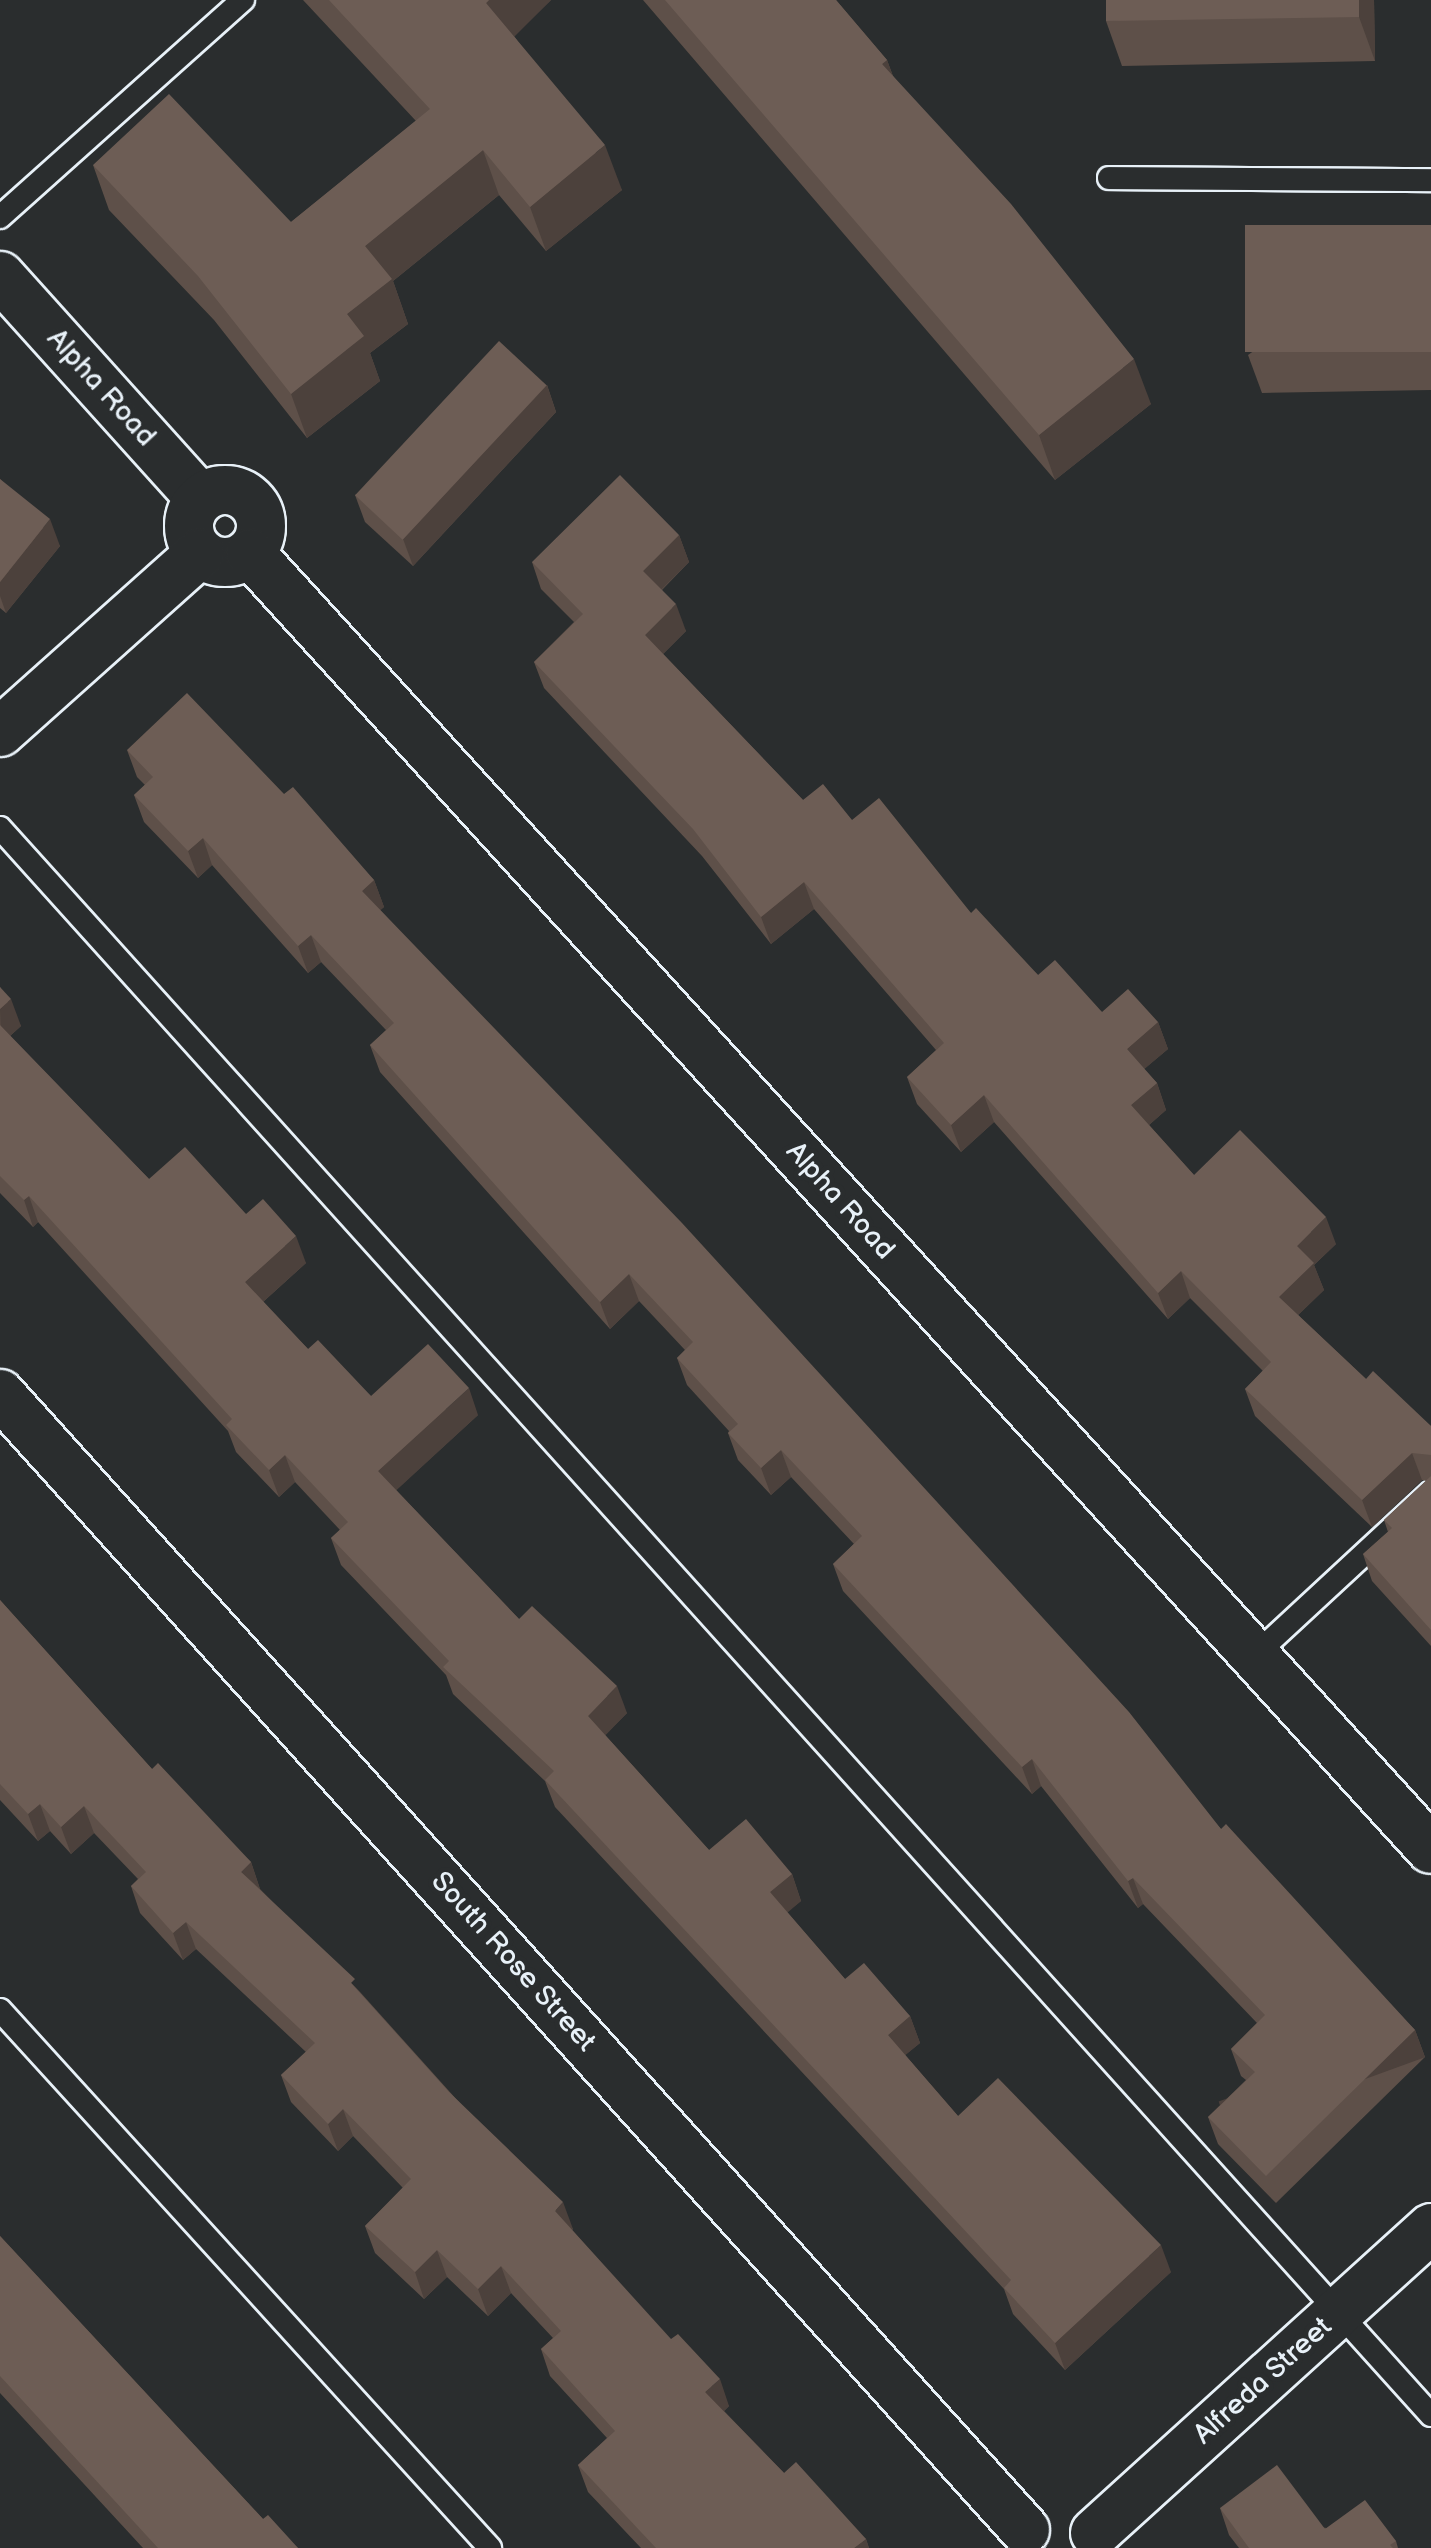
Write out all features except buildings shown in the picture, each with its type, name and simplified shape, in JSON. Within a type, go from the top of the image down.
[{"type":"street","name":"Alpha Road","points":[[0,276],[201,500]]},
{"type":"street","points":[[222,490],[253,502],[262,523],[250,553],[220,562],[200,553],[189,520],[201,500],[222,490]]},
{"type":"street","points":[[0,732],[200,553]]},
{"type":"street","name":"Alpha Road","points":[[250,553],[1431,1849]]},
{"type":"street","name":"South Rose Street","points":[[0,1394],[1020,2539]]},
{"type":"street","name":"Alfreda Street","points":[[1100,2540],[1431,2228]]},
{"type":"street","points":[[1020,2539],[1038,2520],[1069,2517],[1100,2540]]},
{"type":"lane","points":[[0,217],[243,0]]},
{"type":"lane","points":[[1109,178],[1431,180]]},
{"type":"lane","points":[[0,828],[1431,2415]]},
{"type":"lane","points":[[1255,1655],[1431,1492]]},
{"type":"lane","points":[[0,2010],[490,2548]]}]
